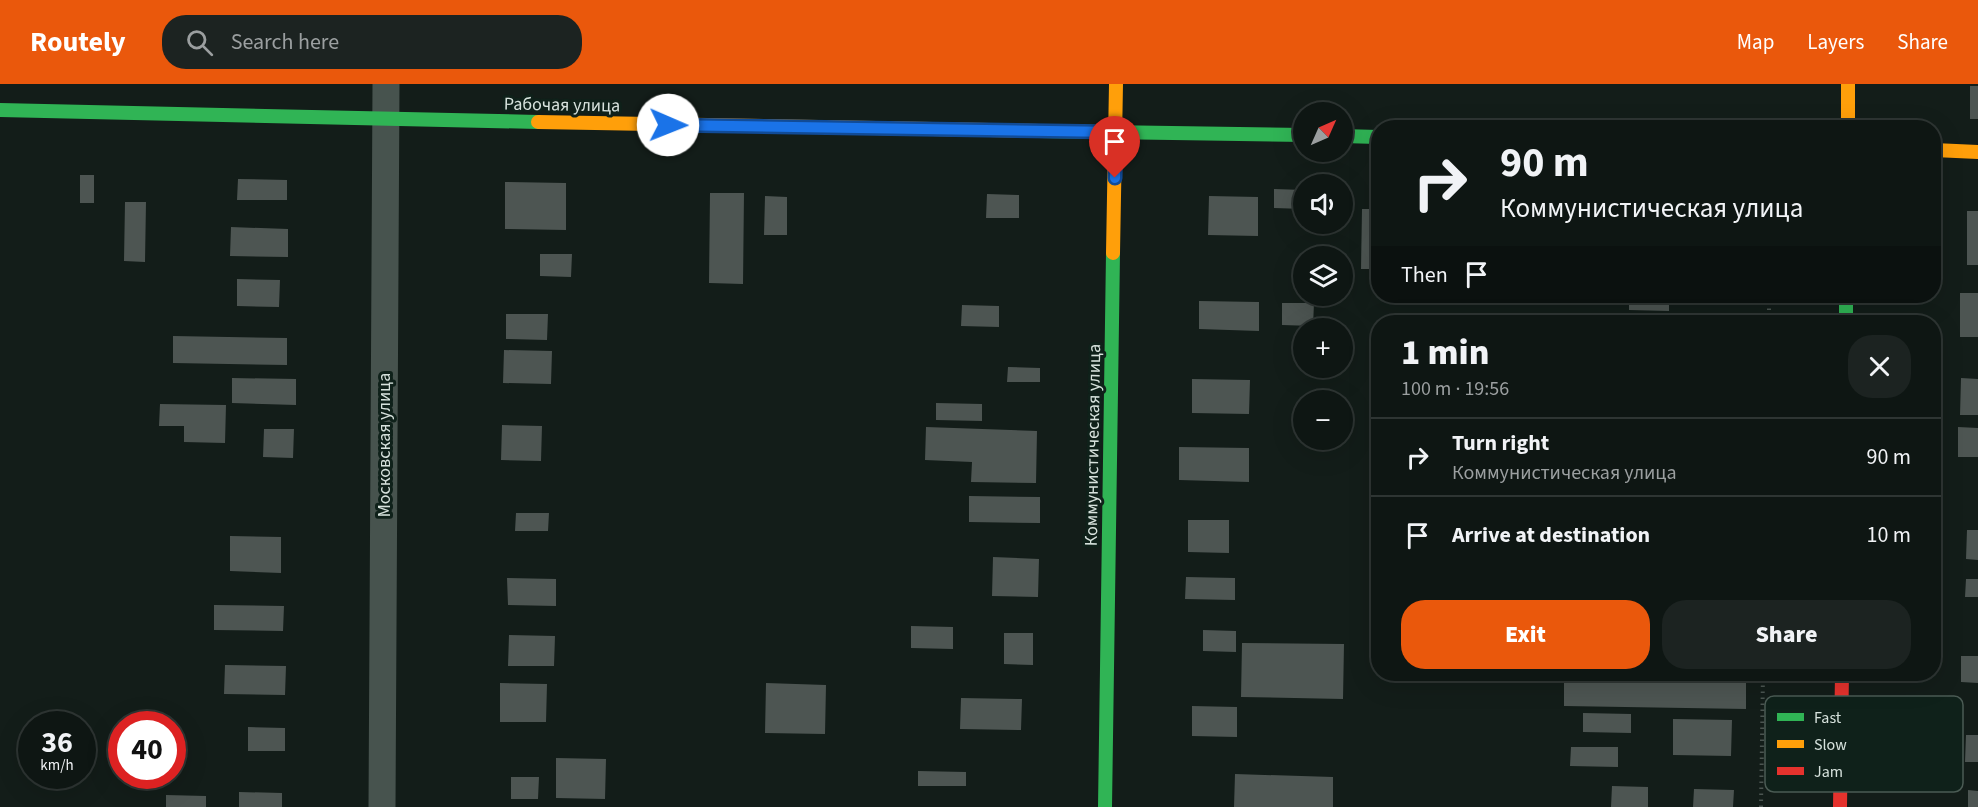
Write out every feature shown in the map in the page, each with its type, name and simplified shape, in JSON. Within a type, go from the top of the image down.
[{"type":"street","name":"Московская улица","points":[[382,807],[386,84]]},
{"type":"street","name":"Коммунистическая улица","points":[[1105,807],[1116,84]]},
{"type":"street","points":[[1848,84],[1848,120]]},
{"type":"street","name":"Рабочая улица","points":[[0,110],[385,120],[1293,135]]},
{"type":"street","points":[[1353,136],[1371,137]]},
{"type":"street","points":[[1941,150],[1978,152]]},
{"type":"street","points":[[1842,681],[1842,696]]},
{"type":"street","points":[[1840,792],[1840,807]]},
{"type":"path","points":[[1761,807],[1763,681]]},
{"type":"building","points":[[1970,86],[1978,86],[1978,119],[1970,119]]},
{"type":"building","points":[[80,175],[94,175],[94,203],[80,203]]},
{"type":"building","points":[[238,179],[287,180],[287,200],[237,200]]},
{"type":"building","points":[[505,182],[566,183],[566,230],[505,229]]},
{"type":"building","points":[[1274,189],[1293,190],[1293,209],[1274,208]]},
{"type":"building","points":[[710,193],[744,193],[743,284],[709,283]]},
{"type":"building","points":[[987,194],[1019,195],[1019,218],[986,218]]},
{"type":"building","points":[[765,196],[787,197],[787,235],[764,235]]},
{"type":"building","points":[[1209,196],[1258,197],[1258,236],[1208,235]]},
{"type":"building","points":[[125,202],[146,202],[145,262],[124,261]]},
{"type":"building","points":[[1362,209],[1371,209],[1371,269],[1361,269]]},
{"type":"building","points":[[1967,211],[1978,211],[1978,265],[1967,265]]},
{"type":"building","points":[[231,227],[288,229],[288,257],[230,256]]},
{"type":"building","points":[[540,254],[572,254],[571,277],[540,276]]},
{"type":"building","points":[[237,279],[280,280],[279,307],[237,306]]},
{"type":"building","points":[[1960,293],[1978,293],[1978,337],[1960,337]]},
{"type":"building","points":[[1199,301],[1259,302],[1259,331],[1199,329]]},
{"type":"building","points":[[1282,303],[1293,303],[1293,306],[1314,306],[1313,318],[1293,318],[1293,325],[1282,325]]},
{"type":"building","points":[[1569,303],[1594,303],[1594,305],[1569,305]]},
{"type":"building","points":[[1629,303],[1669,303],[1669,311],[1629,310]]},
{"type":"building","points":[[962,305],[999,306],[999,327],[961,326]]},
{"type":"building","points":[[506,314],[548,314],[547,340],[506,339]]},
{"type":"building","points":[[173,336],[287,338],[287,365],[173,363]]},
{"type":"building","points":[[504,350],[552,351],[551,384],[503,383]]},
{"type":"building","points":[[1008,367],[1040,368],[1040,382],[1007,382]]},
{"type":"building","points":[[232,378],[296,379],[296,405],[232,403]]},
{"type":"building","points":[[1961,378],[1978,379],[1978,415],[1960,415]]},
{"type":"building","points":[[1192,379],[1250,380],[1249,414],[1192,413]]},
{"type":"building","points":[[936,403],[982,404],[982,421],[936,420]]},
{"type":"building","points":[[160,404],[226,405],[225,443],[184,442],[184,426],[159,426]]},
{"type":"building","points":[[502,425],[542,426],[541,461],[501,460]]},
{"type":"building","points":[[926,427],[1037,431],[1036,483],[971,482],[972,462],[925,460]]},
{"type":"building","points":[[1958,427],[1978,428],[1978,457],[1958,457]]},
{"type":"building","points":[[264,429],[294,429],[293,458],[263,457]]},
{"type":"building","points":[[1179,447],[1249,448],[1249,482],[1179,480]]},
{"type":"building","points":[[969,496],[1040,497],[1040,523],[969,522]]},
{"type":"building","points":[[516,513],[549,513],[548,531],[515,531]]},
{"type":"building","points":[[1188,520],[1229,520],[1229,553],[1188,552]]},
{"type":"building","points":[[1967,530],[1978,530],[1978,560],[1966,559]]},
{"type":"building","points":[[230,536],[281,537],[281,573],[230,571]]},
{"type":"building","points":[[993,557],[1039,559],[1038,597],[992,596]]},
{"type":"building","points":[[1186,577],[1235,578],[1235,600],[1185,599]]},
{"type":"building","points":[[507,578],[556,579],[556,606],[508,605]]},
{"type":"building","points":[[1966,579],[1978,579],[1978,597],[1965,597]]},
{"type":"building","points":[[214,605],[284,606],[283,631],[214,630]]},
{"type":"building","points":[[911,626],[953,627],[953,649],[911,648]]},
{"type":"building","points":[[1203,630],[1236,631],[1236,652],[1203,651]]},
{"type":"building","points":[[1004,633],[1033,633],[1033,665],[1004,664]]},
{"type":"building","points":[[509,635],[555,636],[554,666],[508,666]]},
{"type":"building","points":[[1242,643],[1344,644],[1343,699],[1241,697]]},
{"type":"building","points":[[1961,656],[1978,656],[1978,683],[1961,682]]},
{"type":"building","points":[[225,665],[286,666],[285,695],[224,694]]},
{"type":"building","points":[[1564,681],[1746,681],[1746,709],[1564,706]]},
{"type":"building","points":[[500,683],[547,684],[546,722],[500,722]]},
{"type":"building","points":[[766,683],[826,685],[825,734],[765,733]]},
{"type":"building","points":[[961,698],[1022,699],[1021,730],[960,729]]},
{"type":"building","points":[[1192,706],[1237,707],[1237,737],[1192,736]]},
{"type":"building","points":[[1583,713],[1631,714],[1631,733],[1583,732]]},
{"type":"building","points":[[1673,719],[1732,720],[1731,756],[1673,755]]},
{"type":"building","points":[[248,727],[285,728],[285,751],[248,751]]},
{"type":"building","points":[[1966,735],[1978,735],[1978,762],[1965,762]]},
{"type":"building","points":[[1571,747],[1618,747],[1618,767],[1570,766]]},
{"type":"building","points":[[556,758],[606,759],[605,799],[556,798]]},
{"type":"building","points":[[918,771],[966,772],[966,786],[918,786]]},
{"type":"building","points":[[1235,774],[1333,777],[1333,807],[1234,807]]},
{"type":"building","points":[[511,777],[539,777],[538,799],[511,799]]},
{"type":"building","points":[[1612,786],[1648,787],[1648,807],[1611,807]]},
{"type":"building","points":[[1694,789],[1734,790],[1733,807],[1693,807]]},
{"type":"building","points":[[1968,790],[1978,791],[1978,807],[1968,807]]},
{"type":"building","points":[[239,792],[282,793],[282,807],[239,807]]},
{"type":"building","points":[[166,795],[206,796],[206,807],[166,807]]},
{"type":"traffic: fast","points":[[0,110],[538,122]]},
{"type":"traffic: fast","points":[[1039,131],[1293,135]]},
{"type":"traffic: fast","points":[[1353,136],[1371,137]]},
{"type":"traffic: fast","points":[[1105,807],[1113,253]]},
{"type":"traffic: fast","points":[[1846,303],[1846,315]]},
{"type":"traffic: slow","points":[[1113,253],[1116,84]]},
{"type":"traffic: slow","points":[[1848,84],[1848,120]]},
{"type":"traffic: slow","points":[[538,122],[1039,131]]},
{"type":"traffic: slow","points":[[1941,150],[1978,152]]},
{"type":"traffic: jam","points":[[1842,681],[1842,696]]},
{"type":"traffic: jam","points":[[1840,792],[1840,807]]},
{"type":"route","points":[[668,125],[1116,132],[1115,178]]}]
